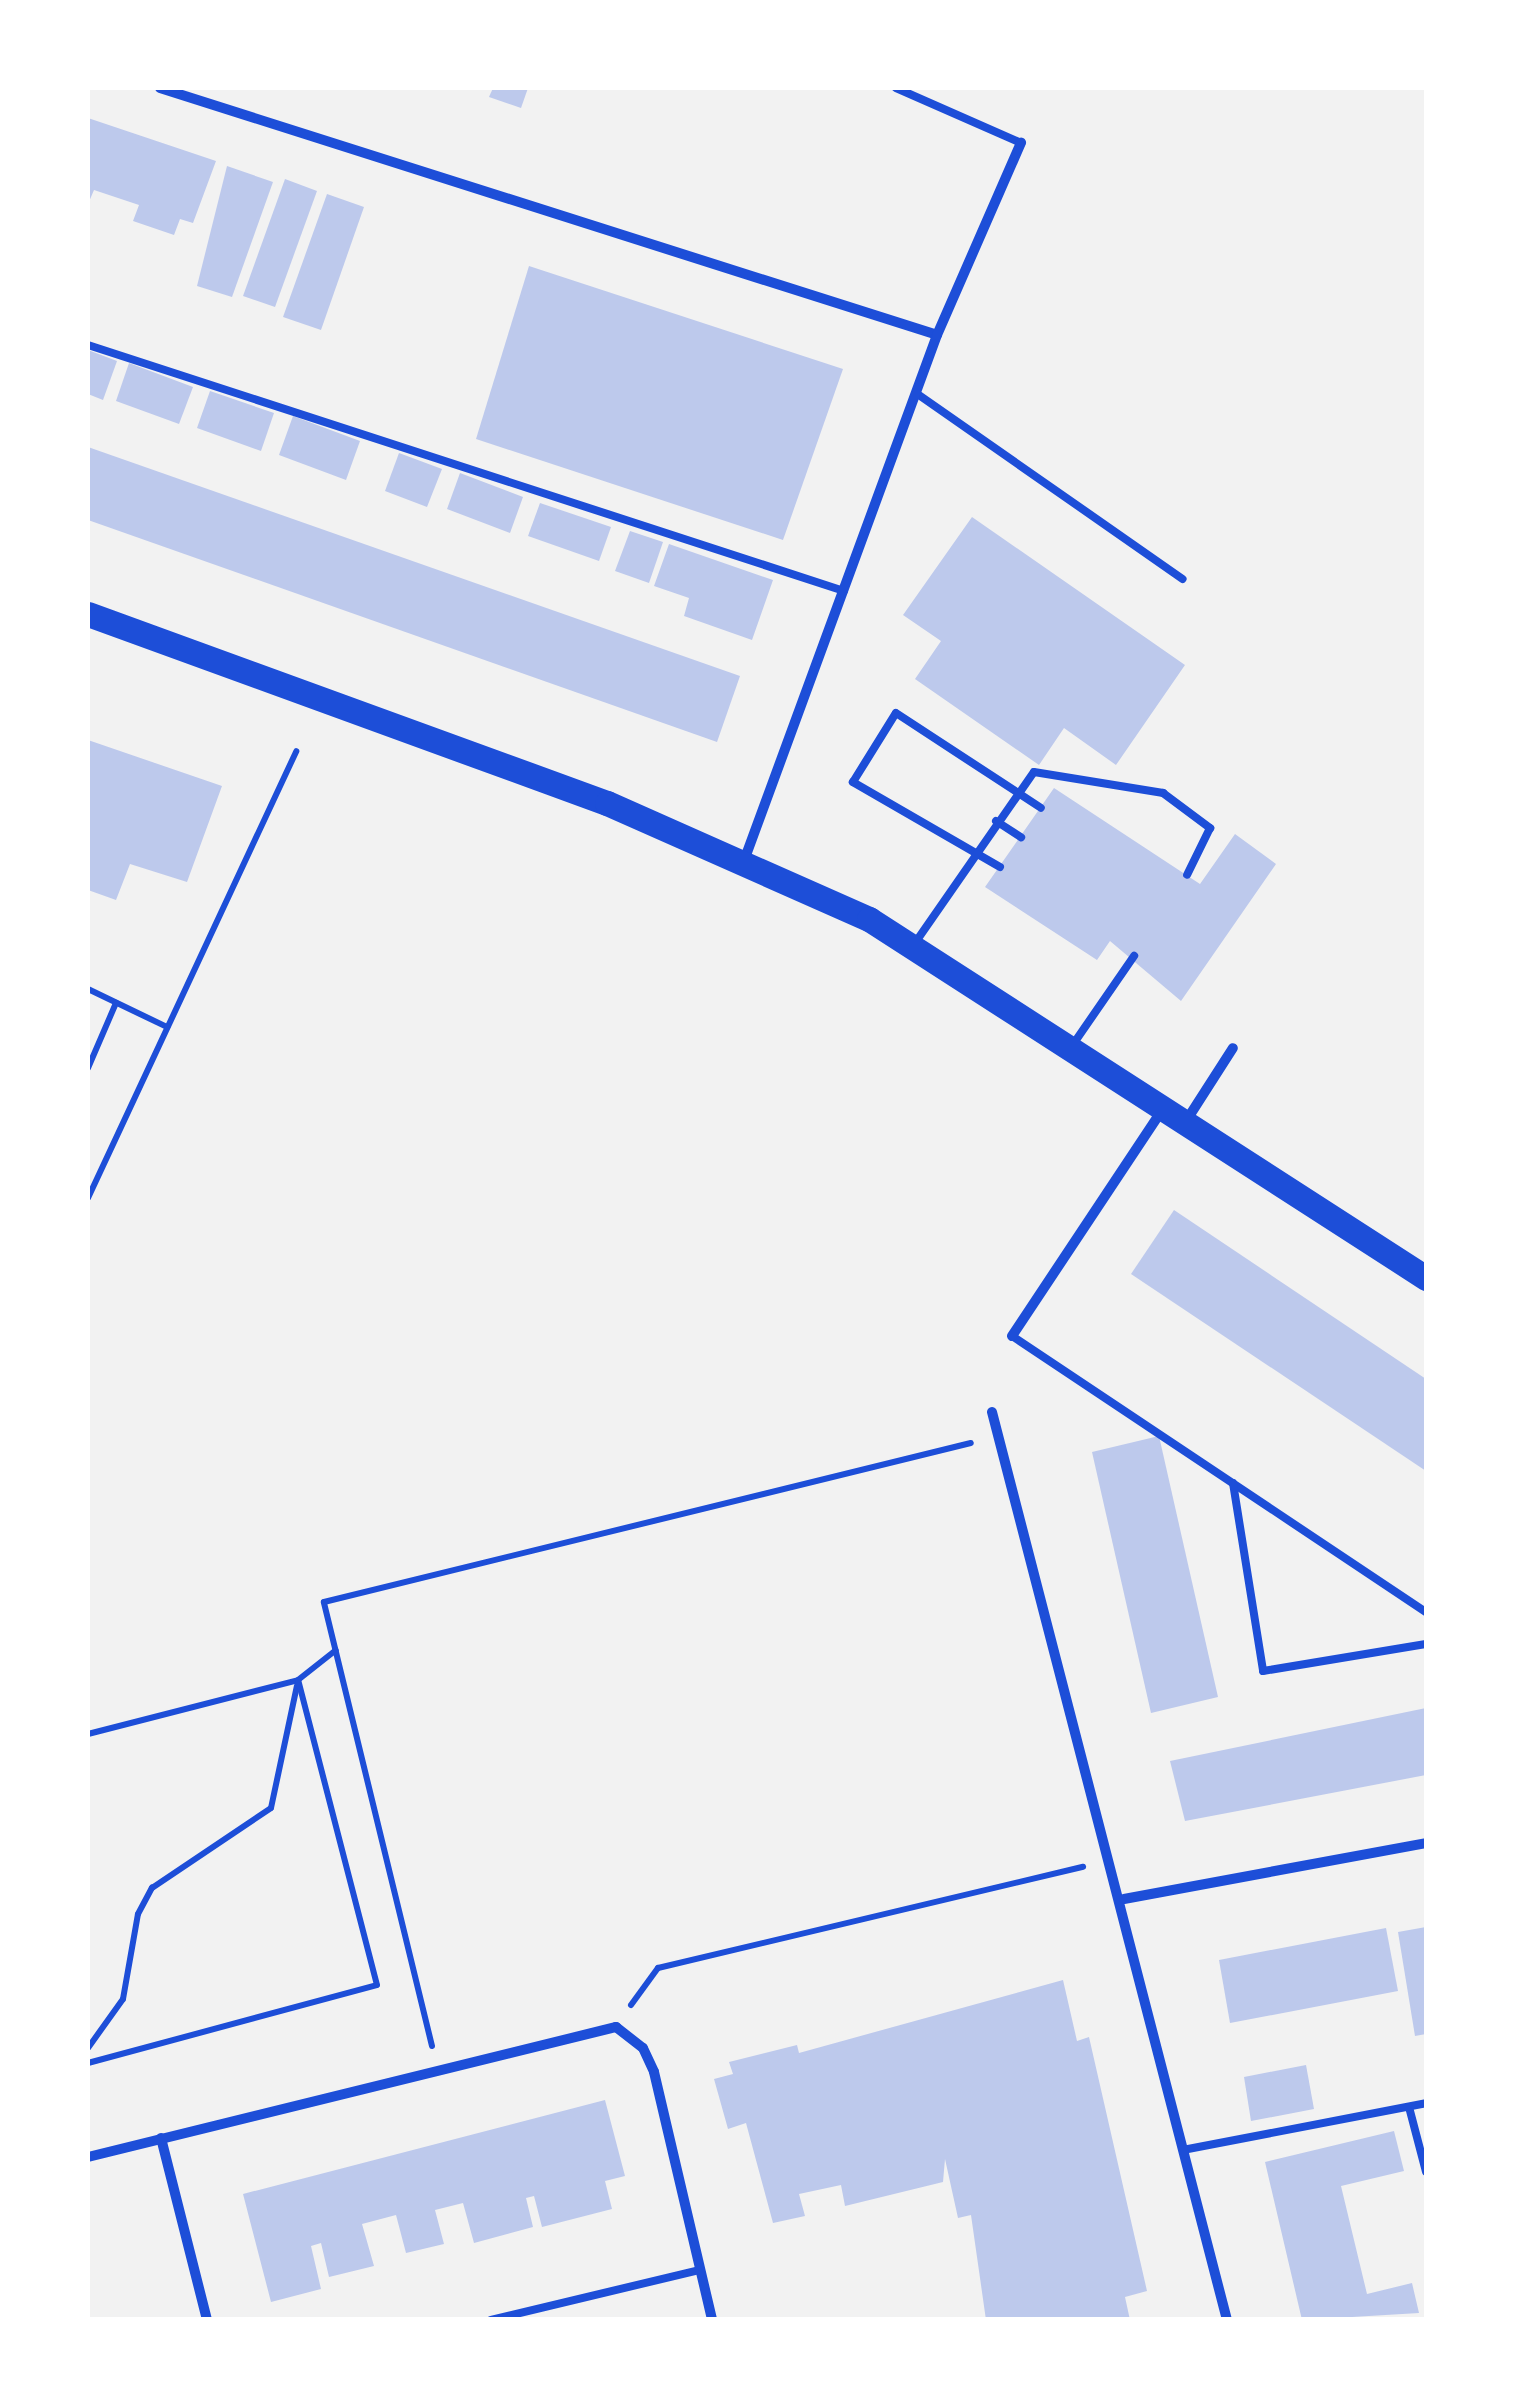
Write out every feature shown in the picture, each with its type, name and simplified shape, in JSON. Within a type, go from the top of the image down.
[{"type":"main road","points":[[88,614],[745,858],[913,947],[1176,1112],[1426,1278]]},
{"type":"street","points":[[160,88],[937,335]]},
{"type":"street","points":[[745,858],[937,335],[1020,143]]},
{"type":"street","points":[[1012,1336],[1176,1112],[1233,1048]]},
{"type":"street","points":[[992,1412],[1124,1899],[1227,2320]]},
{"type":"street","points":[[1124,1899],[1426,1843]]},
{"type":"street","points":[[88,2156],[616,2027],[643,2048],[654,2072],[712,2320]]},
{"type":"street","points":[[162,2138],[206,2320]]},
{"type":"lane","points":[[896,88],[1020,143]]},
{"type":"lane","points":[[88,344],[844,592]]},
{"type":"lane","points":[[916,393],[1183,578]]},
{"type":"lane","points":[[1000,867],[853,782],[896,713],[1041,808]]},
{"type":"lane","points":[[913,947],[972,850],[1034,772],[1163,793],[1210,828],[1187,875]]},
{"type":"lane","points":[[996,821],[1021,837]]},
{"type":"lane","points":[[1071,1047],[1134,956]]},
{"type":"lane","points":[[1012,1336],[1426,1612]]},
{"type":"lane","points":[[1234,1484],[1264,1671],[1426,1644]]},
{"type":"lane","points":[[1188,2150],[1426,2103]]},
{"type":"lane","points":[[1409,2107],[1426,2172]]},
{"type":"lane","points":[[490,2320],[700,2270]]},
{"type":"path","points":[[88,1198],[296,751]]},
{"type":"path","points":[[88,990],[167,1027]]},
{"type":"path","points":[[88,1068],[116,1003]]},
{"type":"path","points":[[438,2070],[324,1602],[997,1440]]},
{"type":"path","points":[[88,1734],[298,1680],[336,1650]]},
{"type":"path","points":[[88,2048],[123,1998],[152,1888],[271,1808],[298,1680]]},
{"type":"path","points":[[88,2063],[377,1985],[298,1680]]},
{"type":"path","points":[[616,2027],[658,1968],[1113,1860]]},
{"type":"building","points":[[493,88],[528,88],[521,108],[489,97]]},
{"type":"building","points":[[88,118],[216,161],[193,223],[180,219],[174,235],[133,221],[139,205],[94,190],[88,204]]},
{"type":"building","points":[[227,166],[273,182],[232,297],[197,286]]},
{"type":"building","points":[[285,179],[317,191],[275,307],[243,296]]},
{"type":"building","points":[[327,194],[364,207],[321,330],[283,317]]},
{"type":"building","points":[[529,266],[843,369],[783,540],[476,439]]},
{"type":"building","points":[[88,350],[117,361],[103,400],[88,394]]},
{"type":"building","points":[[129,363],[193,387],[179,424],[116,401]]},
{"type":"building","points":[[210,391],[274,413],[261,451],[197,428]]},
{"type":"building","points":[[293,416],[360,441],[346,480],[279,455]]},
{"type":"building","points":[[88,447],[740,676],[717,742],[88,520]]},
{"type":"building","points":[[399,453],[442,469],[427,507],[385,491]]},
{"type":"building","points":[[460,473],[523,497],[510,533],[447,509]]},
{"type":"building","points":[[540,503],[611,527],[599,561],[528,536]]},
{"type":"building","points":[[972,517],[1185,665],[1116,765],[1064,728],[1039,765],[915,679],[941,641],[903,615]]},
{"type":"building","points":[[630,531],[663,542],[649,583],[615,571]]},
{"type":"building","points":[[669,544],[773,580],[752,640],[684,616],[689,598],[654,586]]},
{"type":"building","points":[[88,740],[222,786],[187,882],[130,864],[116,900],[88,890]]},
{"type":"building","points":[[1054,788],[1200,884],[1235,834],[1276,864],[1181,1001],[1110,941],[1097,960],[985,887]]},
{"type":"building","points":[[1174,1210],[1426,1379],[1426,1471],[1131,1274]]},
{"type":"building","points":[[1159,1436],[1218,1697],[1151,1713],[1092,1452]]},
{"type":"building","points":[[1426,1708],[1426,1775],[1185,1821],[1170,1761]]},
{"type":"building","points":[[1426,1927],[1426,2034],[1415,2036],[1398,1932]]},
{"type":"building","points":[[1386,1928],[1398,1991],[1230,2023],[1219,1960]]},
{"type":"building","points":[[1063,1980],[1077,2041],[1089,2037],[1147,2291],[1125,2297],[1130,2320],[986,2320],[971,2215],[958,2218],[945,2159],[943,2182],[845,2206],[841,2185],[799,2194],[805,2216],[773,2223],[746,2123],[728,2129],[714,2079],[733,2074],[729,2062],[797,2045],[799,2053]]},
{"type":"building","points":[[1306,2065],[1314,2109],[1251,2121],[1244,2077]]},
{"type":"building","points":[[605,2100],[625,2176],[605,2181],[612,2209],[542,2227],[534,2196],[526,2198],[533,2227],[474,2243],[463,2203],[435,2210],[444,2244],[406,2253],[396,2215],[362,2224],[374,2266],[329,2277],[321,2243],[311,2246],[321,2289],[271,2302],[243,2194]]},
{"type":"building","points":[[1394,2131],[1404,2171],[1341,2186],[1367,2294],[1412,2283],[1419,2313],[1302,2320],[1265,2162]]}]
